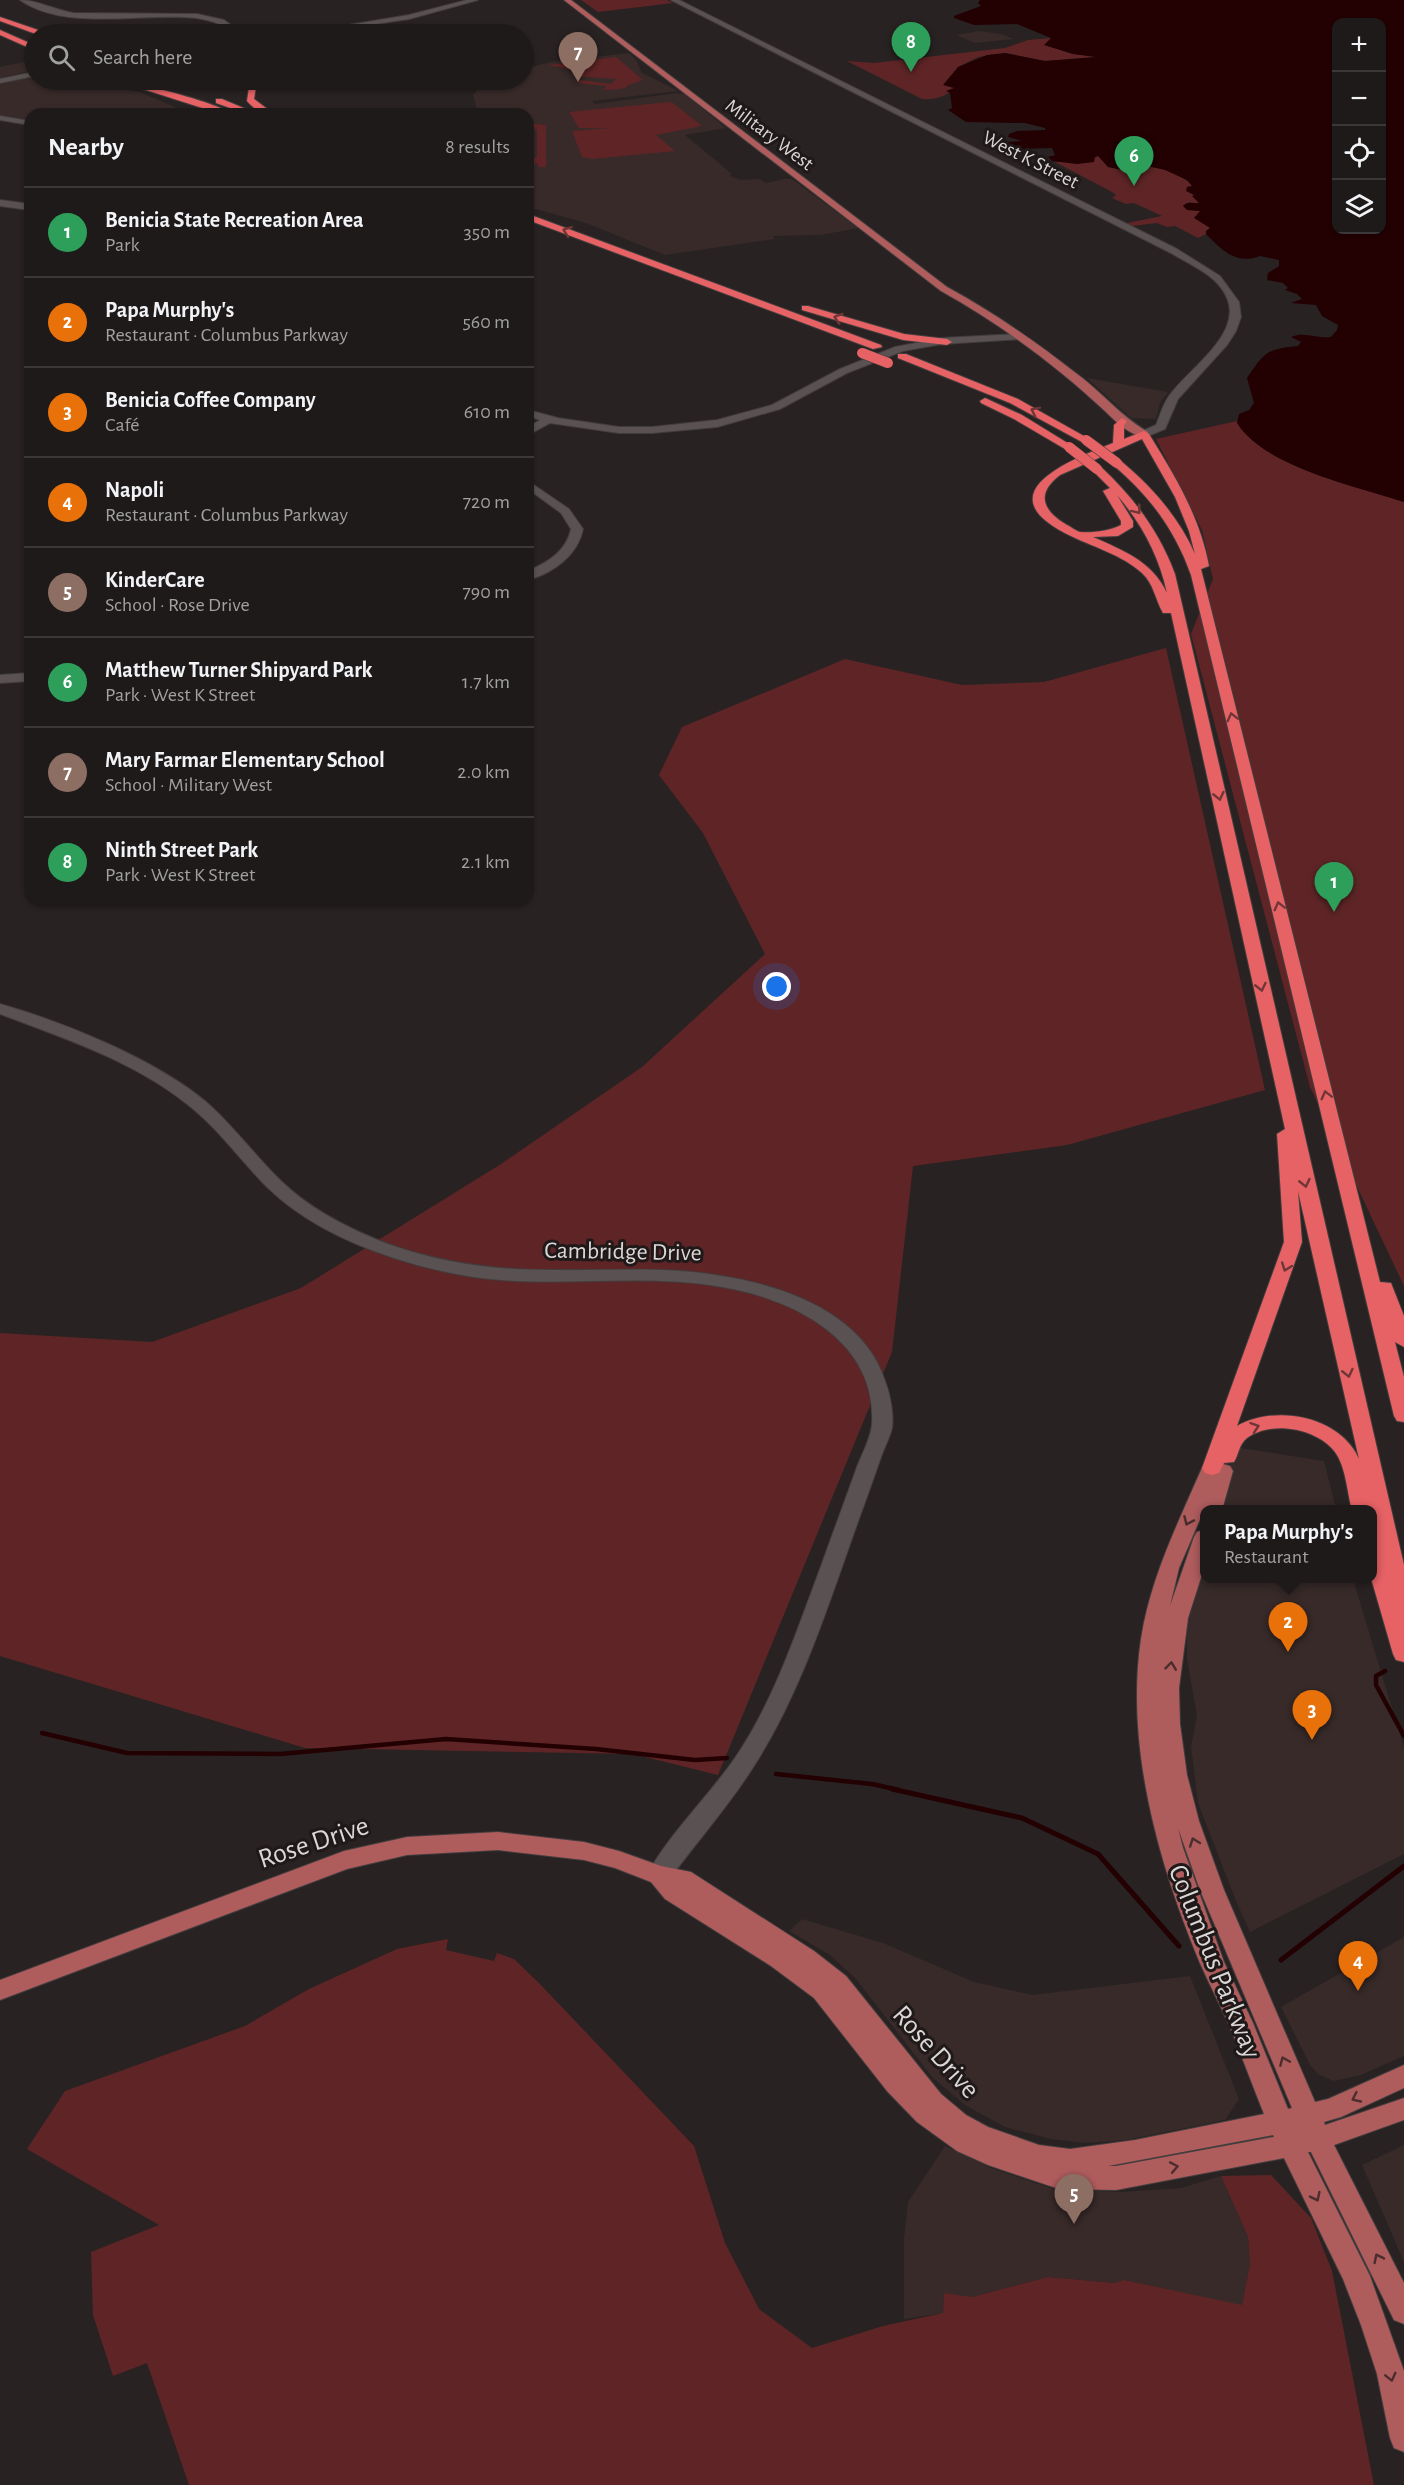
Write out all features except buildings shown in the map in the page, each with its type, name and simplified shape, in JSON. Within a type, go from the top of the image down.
[{"type":"highway","points":[[0,19],[24,28]]},
{"type":"highway","points":[[0,27],[24,36]]},
{"type":"highway","points":[[0,32],[24,43]]},
{"type":"highway","points":[[153,90],[210,108]]},
{"type":"highway","points":[[165,90],[213,108]]},
{"type":"highway","points":[[188,90],[202,95]]},
{"type":"highway","points":[[251,90],[250,99],[259,108]]},
{"type":"highway","points":[[212,99],[237,108]]},
{"type":"highway","points":[[534,219],[877,347],[903,352],[1014,401],[1086,440],[1117,463],[1148,491],[1178,529],[1190,554],[1202,597],[1341,1152],[1404,1416]]},
{"type":"highway","points":[[534,229],[818,337]]},
{"type":"highway","points":[[606,246],[894,335],[947,342]]},
{"type":"highway","points":[[894,335],[903,352]]},
{"type":"highway","points":[[851,349],[994,405],[1069,447],[1128,498],[1144,519],[1161,551],[1169,574],[1384,1531],[1404,1607]]},
{"type":"highway","points":[[1118,446],[1119,425],[1122,421]]},
{"type":"highway","points":[[1187,657],[1177,646],[1161,592],[1154,579],[1130,558],[1061,527],[1043,510],[1040,504],[1040,488],[1049,478],[1066,468],[1144,434],[1198,539],[1204,575],[1202,597]]},
{"type":"highway","points":[[1061,527],[1103,536],[1123,531],[1127,527],[1121,509],[1097,469]]},
{"type":"highway","points":[[1217,1469],[1293,1242],[1285,1145],[1288,1105]]},
{"type":"highway","points":[[1341,1152],[1359,1191],[1384,1287],[1404,1341]]},
{"type":"highway","points":[[1217,1469],[1239,1434],[1256,1425],[1277,1422],[1308,1427],[1319,1430],[1336,1441],[1347,1453],[1361,1505]]},
{"type":"highway","points":[[1377,1562],[1404,1654]]},
{"type":"main road","name":"Military West","points":[[567,0],[867,231],[944,289],[954,292],[970,304],[973,310],[1078,386],[1096,404],[1106,408],[1144,434]]},
{"type":"main road","name":"Military West","points":[[575,0],[939,276],[953,287],[954,292]]},
{"type":"main road","points":[[1212,1505],[1217,1469]]},
{"type":"main road","name":"Columbus Parkway","points":[[1217,1469],[1182,1535],[1164,1585],[1152,1638],[1148,1684],[1149,1736],[1171,1848],[1212,1962],[1241,2023],[1285,2133],[1356,2276],[1375,2325],[1390,2374],[1404,2438]]},
{"type":"main road","name":"Columbus Parkway","points":[[1200,1549],[1177,1618],[1168,1688],[1169,1724],[1176,1775],[1187,1821],[1212,1890],[1312,2127],[1404,2311]]},
{"type":"main road","name":"Rose Drive","points":[[0,1990],[307,1873],[375,1852],[407,1846],[476,1841],[550,1846],[619,1860],[659,1875],[683,1879],[805,1958],[837,1983],[933,2102],[957,2123],[980,2136],[1039,2156],[1070,2160],[1171,2145],[1285,2133]]},
{"type":"main road","name":"Rose Drive","points":[[659,1875],[673,1892],[780,1959],[823,1991],[896,2083],[926,2114],[966,2143],[997,2157],[1059,2176],[1116,2178],[1285,2133]]},
{"type":"main road","points":[[1312,2127],[1332,2109],[1404,2076]]},
{"type":"main road","points":[[1369,2121],[1385,2105],[1404,2096]]},
{"type":"main road","points":[[1285,2133],[1312,2127],[1369,2121],[1404,2109]]},
{"type":"street","points":[[23,0],[52,11],[73,15],[197,16],[224,24]]},
{"type":"street","points":[[363,24],[422,15],[475,0]]},
{"type":"street","name":"West K Street","points":[[674,0],[1174,250],[1217,278],[1234,302],[1234,324],[1223,343],[1173,398],[1165,419],[1157,430],[1144,434]]},
{"type":"street","points":[[0,81],[24,76]]},
{"type":"street","points":[[0,117],[24,121]]},
{"type":"street","points":[[0,203],[24,206]]},
{"type":"street","points":[[534,420],[584,429],[628,432],[705,429],[752,419],[788,407],[838,372],[903,352],[947,342],[1013,337]]},
{"type":"street","points":[[534,416],[546,421]]},
{"type":"street","points":[[1122,421],[1148,425],[1165,419]]},
{"type":"street","points":[[534,428],[546,421]]},
{"type":"street","points":[[534,488],[565,511],[577,529],[575,541],[566,552],[555,562],[534,573]]},
{"type":"street","points":[[0,679],[24,677]]},
{"type":"street","name":"Cambridge Drive","points":[[0,1009],[112,1051],[163,1080],[191,1098],[217,1122],[276,1186],[296,1203],[348,1234],[381,1248],[439,1264],[511,1275],[662,1274],[706,1277],[763,1289],[800,1305],[836,1327],[868,1358],[876,1376],[880,1395],[882,1427],[815,1611],[782,1692],[744,1763],[659,1875]]},
{"type":"shaded area","points":[[581,0],[667,0],[673,3],[598,12]]},
{"type":"shaded area","points":[[980,0],[1404,0],[1404,502],[1338,482],[1290,463],[1268,452],[1250,438],[1237,423],[1239,414],[1249,410],[1254,403],[1247,378],[1267,353],[1298,346],[1301,342],[1291,337],[1296,335],[1331,337],[1338,325],[1322,316],[1316,305],[1291,303],[1302,299],[1297,294],[1285,290],[1288,288],[1283,283],[1267,280],[1268,273],[1279,266],[1279,260],[1260,256],[1244,259],[1230,255],[1212,240],[1206,234],[1210,228],[1194,218],[1200,211],[1187,210],[1183,206],[1187,203],[1199,203],[1192,196],[1194,195],[1186,191],[1187,187],[1192,186],[1187,180],[1165,170],[1147,166],[1144,170],[1122,170],[1108,167],[1098,156],[1095,157],[1094,162],[1077,164],[1052,161],[1048,157],[1055,155],[1052,148],[1019,149],[1007,142],[1022,141],[1008,137],[1009,134],[1017,131],[1045,130],[1045,128],[1025,123],[966,122],[948,110],[952,108],[950,93],[946,91],[954,88],[943,85],[958,67],[987,55],[1005,53],[1045,61],[1096,57],[1073,54],[1044,45],[1051,38],[1017,24],[974,25],[954,18],[954,16],[981,6],[978,3]]},
{"type":"shaded area","points":[[979,31],[1002,34],[1013,39],[975,43],[956,35]]},
{"type":"shaded area","points":[[1051,38],[1045,45],[1073,54],[1096,57],[1045,61],[1005,53],[978,57],[958,67],[951,86],[955,88],[940,97],[927,99],[922,99],[847,61],[874,63],[1005,48],[1028,40]]},
{"type":"shaded area","points":[[629,53],[637,61],[641,72],[678,91],[592,101],[595,104],[677,93],[685,94],[726,128],[685,135],[731,173],[730,176],[741,180],[760,179],[766,183],[792,179],[858,228],[821,235],[773,236],[775,239],[665,255],[586,223],[534,209],[534,108],[477,108],[473,95],[477,90],[534,90],[534,66],[550,62]]},
{"type":"shaded area","points":[[616,57],[643,80],[625,88],[606,90],[603,89],[607,86],[577,83],[581,80],[611,84],[616,79],[573,76],[580,71],[548,65]]},
{"type":"shaded area","points":[[24,62],[24,72],[0,78],[0,67]]},
{"type":"shaded area","points":[[24,77],[24,90],[128,90],[140,92],[177,108],[24,108],[24,119],[0,115],[0,82]]},
{"type":"shaded area","points":[[669,102],[702,126],[656,135],[675,151],[592,159],[582,157],[572,131],[609,128],[579,128],[569,112]]},
{"type":"shaded area","points":[[534,124],[546,125],[546,167],[538,167],[538,163],[534,164],[534,159],[537,157],[537,130],[534,129]]},
{"type":"shaded area","points":[[1099,156],[1108,167],[1144,170],[1147,166],[1171,172],[1183,178],[1193,186],[1187,187],[1187,191],[1195,195],[1199,204],[1190,202],[1183,205],[1187,210],[1201,211],[1210,229],[1198,238],[1175,226],[1167,227],[1157,223],[1132,226],[1127,223],[1162,216],[1134,203],[1126,204],[1112,198],[1116,195],[1114,193],[1055,162],[1092,162],[1095,157]]},
{"type":"shaded area","points":[[1087,378],[1168,392],[1160,403],[1156,419],[1131,418]]},
{"type":"shaded area","points":[[1237,421],[1250,437],[1267,451],[1289,463],[1312,473],[1404,502],[1404,1286],[1310,1087],[1191,634],[1213,579],[1202,530],[1156,439]]},
{"type":"shaded area","points":[[1166,648],[1265,1090],[1067,1145],[913,1166],[892,1352],[718,1775],[633,1754],[305,1748],[0,1656],[0,1333],[152,1342],[301,1288],[501,1164],[642,1067],[765,954],[703,833],[659,775],[682,727],[845,659],[962,685],[1044,682]]},
{"type":"shaded area","points":[[1235,1447],[1324,1461],[1335,1505],[1219,1505]]},
{"type":"shaded area","points":[[1200,1574],[1200,1583],[1354,1583],[1404,1748],[1404,1854],[1250,1932],[1198,1803],[1191,1746],[1197,1716],[1187,1659],[1187,1618]]},
{"type":"shaded area","points":[[802,1919],[883,1943],[974,1982],[1032,1995],[1190,1976],[1239,2099],[1225,2120],[1126,2140],[1085,2143],[1051,2139],[1005,2127],[965,2105],[932,2077],[856,1979],[830,1955],[789,1931]]},
{"type":"shaded area","points":[[1404,1937],[1404,2056],[1361,2075],[1333,2081],[1318,2074],[1310,2065],[1281,2007]]},
{"type":"shaded area","points":[[448,1939],[446,1950],[494,1961],[497,1953],[514,1959],[694,2146],[725,2243],[759,2309],[812,2348],[883,2326],[943,2313],[944,2293],[972,2297],[1048,2277],[1114,2283],[1124,2280],[1242,2305],[1250,2264],[1248,2237],[1221,2176],[1271,2175],[1311,2218],[1332,2271],[1374,2485],[189,2485],[147,2363],[113,2376],[93,2315],[91,2252],[159,2225],[27,2149],[65,2091],[245,2026],[309,1989],[397,1949]]},
{"type":"shaded area","points":[[1404,2145],[1404,2262],[1362,2165]]},
{"type":"shaded area","points":[[945,2146],[991,2168],[1053,2189],[1122,2192],[1181,2188],[1221,2176],[1248,2237],[1250,2264],[1242,2306],[1124,2280],[1114,2283],[1048,2277],[972,2297],[944,2293],[943,2313],[904,2319],[904,2238],[908,2202]]},
{"type":"waterway","points":[[1385,1671],[1376,1676],[1376,1685],[1404,1736]]},
{"type":"waterway","points":[[42,1733],[127,1753],[280,1754],[446,1739],[596,1749],[695,1760],[727,1758]]},
{"type":"waterway","points":[[776,1774],[872,1784],[899,1790]]},
{"type":"waterway","points":[[892,1789],[1022,1818],[1098,1854],[1179,1946]]},
{"type":"waterway","points":[[1281,1960],[1404,1866]]},
{"type":"place","name":"Ninth Street Park","points":[[911,72]]},
{"type":"place","name":"Mary Farmar Elementary School","points":[[578,82]]},
{"type":"place","name":"Matthew Turner Shipyard Park","points":[[1134,186]]},
{"type":"place","name":"Benicia State Recreation Area","points":[[1334,912]]},
{"type":"place","name":"Papa Murphy's","points":[[1288,1652]]},
{"type":"place","name":"Benicia Coffee Company","points":[[1312,1740]]},
{"type":"place","name":"Napoli","points":[[1358,1991]]},
{"type":"place","name":"KinderCare","points":[[1074,2224]]}]
